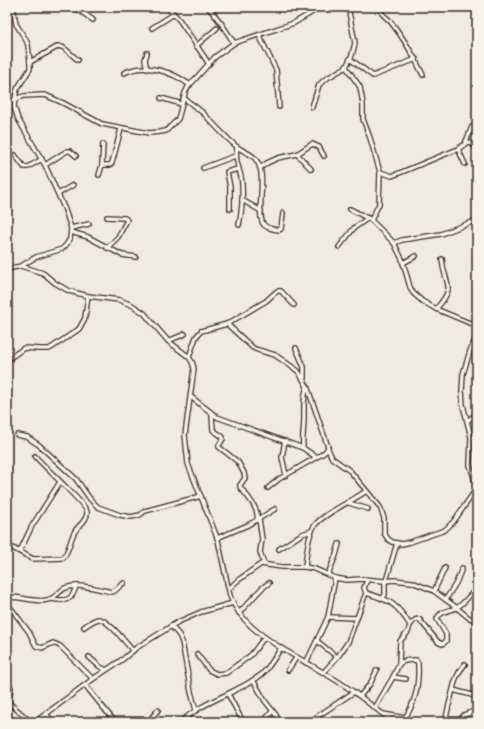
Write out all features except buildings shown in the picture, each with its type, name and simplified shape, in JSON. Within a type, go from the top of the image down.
[{"type":"street","points":[[7,269],[21,266],[36,257],[62,249],[70,239],[71,230],[58,194],[45,165],[18,120],[14,107],[18,89],[30,69],[30,62],[28,45],[16,24],[13,7]]},
{"type":"street","points":[[69,7],[79,10],[93,20]]},
{"type":"street","points":[[168,7],[180,20],[209,64]]},
{"type":"street","points":[[208,7],[234,43]]},
{"type":"street","points":[[7,98],[15,100],[24,96],[45,95],[97,122],[122,129],[149,133],[166,131],[178,119],[185,93],[190,84],[220,52],[234,43],[294,23],[321,7]]},
{"type":"street","points":[[312,107],[319,85],[324,80],[346,67],[350,59],[355,43],[348,7]]},
{"type":"street","points":[[379,7],[380,11],[397,30],[416,59],[423,75]]},
{"type":"street","points":[[152,28],[174,14]]},
{"type":"street","points":[[196,46],[217,28]]},
{"type":"street","points":[[259,35],[276,70],[279,107]]},
{"type":"street","points":[[30,62],[60,46],[78,60]]},
{"type":"street","points":[[146,69],[145,60],[147,53]]},
{"type":"street","points":[[350,59],[373,76],[416,59]]},
{"type":"street","points":[[339,247],[354,228],[369,219],[379,204],[380,172],[374,148],[363,118],[363,104],[360,87],[346,67]]},
{"type":"street","points":[[124,73],[135,69],[152,69],[170,73],[190,84]]},
{"type":"street","points":[[161,98],[182,104]]},
{"type":"street","points":[[184,98],[201,112],[237,147],[252,155],[260,168],[263,180],[261,211],[264,226],[279,230],[281,228],[283,213]]},
{"type":"street","points":[[380,172],[392,176],[458,149],[466,141],[472,127]]},
{"type":"street","points":[[102,165],[110,165],[112,163],[122,129]]},
{"type":"street","points":[[466,141],[477,147]]},
{"type":"street","points":[[99,176],[102,165],[103,144]]},
{"type":"street","points":[[260,168],[278,158],[297,154],[312,144],[318,147],[324,156]]},
{"type":"street","points":[[237,147],[235,156],[242,184],[243,205],[239,225]]},
{"type":"street","points":[[458,149],[465,164]]},
{"type":"street","points":[[45,165],[67,151],[70,151],[76,156]]},
{"type":"street","points":[[297,154],[311,169]]},
{"type":"street","points":[[15,155],[24,167],[42,159]]},
{"type":"street","points":[[204,168],[235,156]]},
{"type":"street","points":[[230,209],[230,187],[227,172],[238,169]]},
{"type":"street","points":[[58,194],[73,185]]},
{"type":"street","points":[[242,200],[261,211]]},
{"type":"street","points":[[350,209],[369,219],[398,248],[413,292],[422,301],[436,309],[477,326]]},
{"type":"street","points":[[107,217],[125,218],[127,220],[118,237],[107,248]]},
{"type":"street","points":[[394,243],[402,240],[442,234],[477,220]]},
{"type":"street","points":[[71,230],[89,224]]},
{"type":"street","points":[[71,230],[122,255],[136,257]]},
{"type":"street","points":[[403,263],[416,256]]},
{"type":"street","points":[[436,309],[444,300],[448,292],[448,285],[442,259]]},
{"type":"street","points":[[21,266],[43,273],[69,292],[119,300],[132,305],[149,318],[174,347],[189,357],[194,368],[185,435],[190,473],[201,496],[217,538],[228,589],[238,613],[264,638],[354,692],[394,722]]},
{"type":"street","points":[[189,357],[196,338],[201,331],[227,324],[266,301],[279,291],[281,291],[294,305]]},
{"type":"street","points":[[7,360],[24,348],[48,349],[79,329],[85,318],[88,296]]},
{"type":"street","points":[[227,324],[253,348],[275,355],[295,367],[307,386],[332,458],[350,471],[382,512],[384,533],[388,539],[402,544],[445,530],[454,521],[475,491],[476,485],[470,465],[471,437],[463,405],[463,374],[470,351],[477,336]]},
{"type":"street","points":[[168,341],[185,334]]},
{"type":"street","points":[[296,348],[304,367],[304,380]]},
{"type":"street","points":[[303,448],[303,399],[307,386]]},
{"type":"street","points":[[191,397],[212,415],[225,421],[303,448],[316,457]]},
{"type":"street","points":[[467,420],[477,414]]},
{"type":"street","points":[[212,415],[213,430],[223,437],[219,447],[238,462],[244,473],[245,478],[240,487],[256,510],[258,516],[262,539],[260,552],[264,564]]},
{"type":"street","points":[[17,436],[27,437],[39,445],[76,479],[94,504],[120,516],[131,517],[140,515],[145,511],[201,496]]},
{"type":"street","points":[[285,441],[282,457],[286,475]]},
{"type":"street","points":[[268,488],[328,449]]},
{"type":"street","points":[[7,545],[33,559],[63,558],[66,556],[74,534],[86,518],[87,512],[73,495],[35,456]]},
{"type":"street","points":[[20,551],[32,526],[60,482]]},
{"type":"street","points":[[305,567],[312,531],[315,525],[334,510],[349,503],[366,491]]},
{"type":"street","points":[[349,503],[368,510]]},
{"type":"street","points":[[217,538],[248,525],[275,510]]},
{"type":"street","points":[[279,549],[302,534],[312,531]]},
{"type":"street","points":[[382,599],[385,595],[386,581],[397,543]]},
{"type":"street","points":[[328,574],[340,544]]},
{"type":"street","points":[[228,589],[261,564],[282,567],[305,567],[315,569],[335,578],[350,580],[408,581],[434,591],[469,618],[477,620]]},
{"type":"street","points":[[434,591],[446,568]]},
{"type":"street","points":[[446,599],[456,583],[462,568]]},
{"type":"street","points":[[306,663],[328,616],[335,578]]},
{"type":"street","points":[[323,673],[338,657],[348,642],[366,593],[364,588],[367,580]]},
{"type":"street","points":[[7,597],[16,596],[42,600],[51,598],[65,588],[76,586],[112,592],[120,584],[124,583]]},
{"type":"street","points":[[238,613],[262,588],[269,583]]},
{"type":"street","points":[[51,598],[62,601],[67,600],[73,595],[76,586]]},
{"type":"street","points":[[375,708],[399,664],[399,644],[408,632],[410,625],[415,620],[419,619],[438,642],[442,644],[444,643],[446,640],[446,634],[437,619],[438,616],[457,608],[477,587]]},
{"type":"street","points":[[474,591],[477,596]]},
{"type":"street","points":[[366,593],[390,602],[397,607],[410,625]]},
{"type":"street","points":[[7,603],[29,632],[36,646],[42,648],[53,643],[60,646],[93,679]]},
{"type":"street","points":[[35,722],[93,679],[171,626],[201,612],[233,603]]},
{"type":"street","points":[[328,616],[357,618]]},
{"type":"street","points":[[84,627],[97,620],[101,620],[105,622],[133,651]]},
{"type":"street","points":[[171,626],[179,635],[182,642],[196,710]]},
{"type":"street","points":[[197,654],[209,670],[217,674],[226,673],[251,655],[264,638]]},
{"type":"street","points":[[316,641],[338,657]]},
{"type":"street","points":[[181,722],[196,710],[228,694],[264,672],[281,648]]},
{"type":"street","points":[[89,656],[101,668],[106,670]]},
{"type":"street","points":[[288,670],[296,658]]},
{"type":"street","points":[[399,664],[401,662],[412,660],[416,660],[418,663],[418,686],[415,698],[406,718],[402,722]]},
{"type":"street","points":[[446,722],[446,711],[456,676],[465,664]]},
{"type":"street","points":[[360,696],[370,684],[376,670]]},
{"type":"street","points":[[393,677],[406,679]]},
{"type":"street","points":[[7,678],[11,688],[8,702],[31,722]]},
{"type":"street","points":[[252,680],[279,722]]},
{"type":"street","points":[[86,685],[113,722]]},
{"type":"street","points":[[453,690],[472,695],[477,700]]},
{"type":"street","points":[[309,722],[354,692]]},
{"type":"street","points":[[228,694],[243,722]]},
{"type":"street","points":[[148,722],[158,710]]},
{"type":"street","points":[[263,722],[271,714],[272,710]]},
{"type":"street","points":[[458,722],[464,715],[475,711],[477,722]]},
{"type":"street","points":[[46,714],[53,722]]},
{"type":"street","points":[[382,714],[390,714],[406,718]]}]
